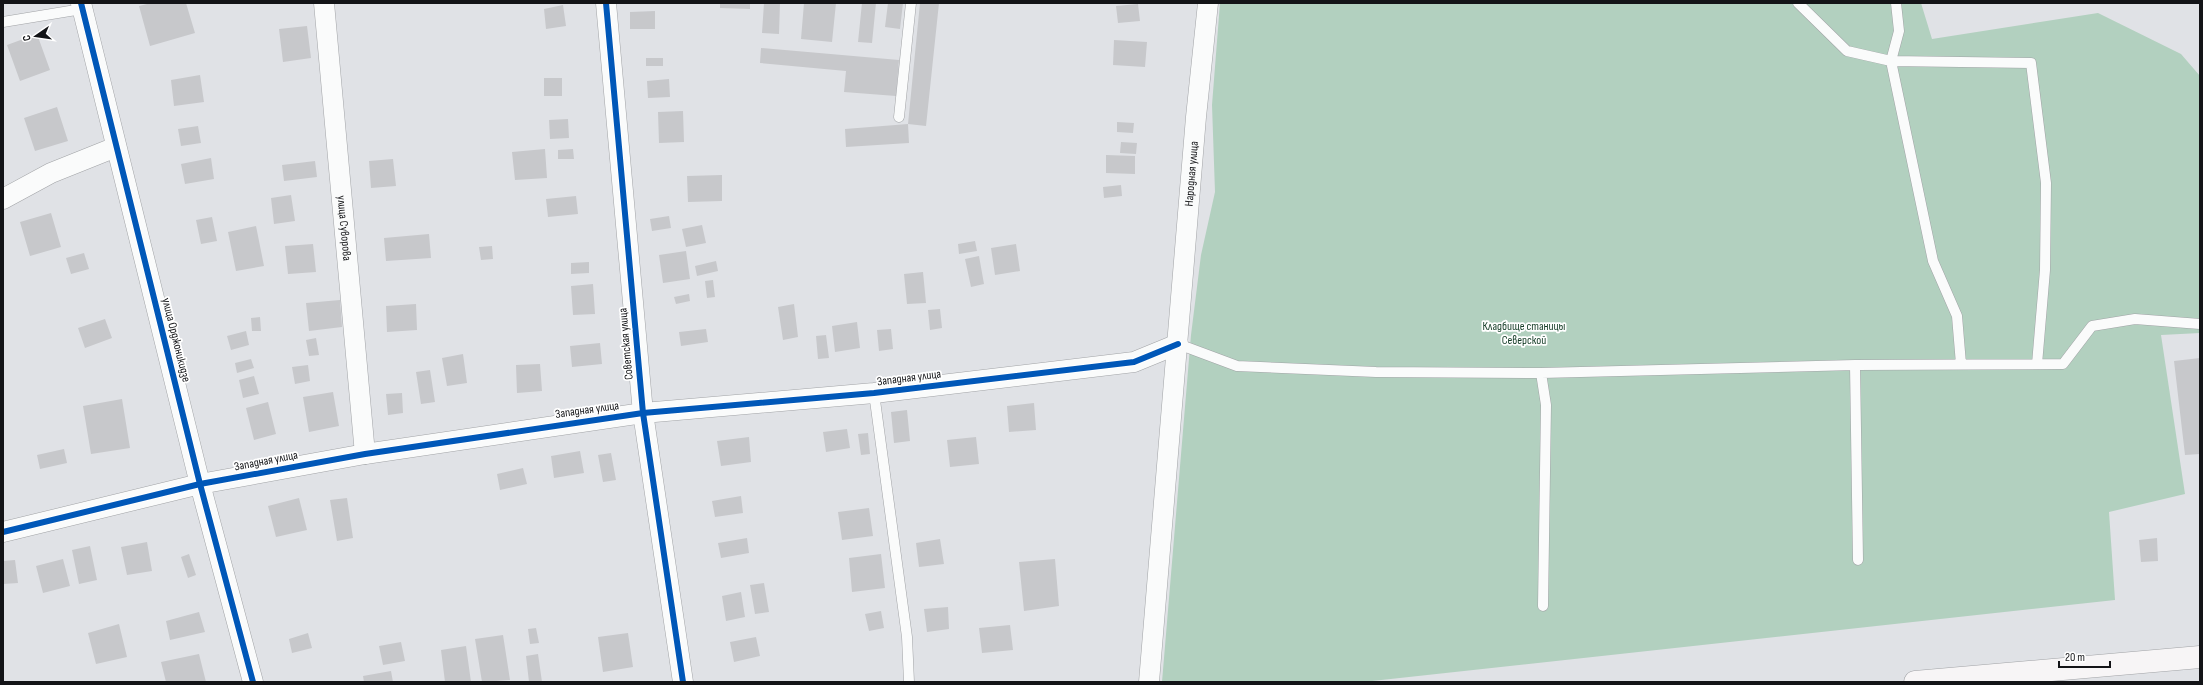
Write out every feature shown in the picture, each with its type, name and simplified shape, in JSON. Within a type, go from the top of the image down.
[{"type":"main road","points":[[1924,682],[2200,657]]},
{"type":"street","name":"улица Суворова","points":[[324,3],[365,454]]},
{"type":"street","name":"Советская улица","points":[[606,3],[643,413],[683,682]]},
{"type":"street","name":"Народная улица","points":[[1149,682],[1208,3]]},
{"type":"street","name":"улица Орджоникидзе","points":[[81,6],[200,484],[253,682]]},
{"type":"street","points":[[3,199],[51,173],[116,147]]},
{"type":"street","name":"Западная улица","points":[[3,532],[200,484],[365,454],[643,413],[874,393],[1134,362],[1178,344]]},
{"type":"lane","points":[[899,118],[911,3]]},
{"type":"lane","points":[[1798,3],[1847,51],[1891,61],[2030,63],[2046,184],[2045,270],[2037,364]]},
{"type":"lane","points":[[1896,3],[1899,31],[1891,61],[1933,261],[1957,316],[1961,364]]},
{"type":"lane","points":[[3,22],[81,6]]},
{"type":"lane","points":[[1178,344],[1237,366],[1376,372],[1541,373],[1961,364],[2063,364],[2092,326],[2136,319],[2200,324]]},
{"type":"lane","points":[[1855,366],[1858,560]]},
{"type":"lane","points":[[1541,373],[1546,405],[1543,606]]},
{"type":"lane","points":[[874,393],[907,637],[909,682]]},
{"type":"green space","name":"Кладбище станицы Северской","points":[[1220,3],[1921,3],[1932,39],[2098,13],[2181,54],[2200,76],[2200,333],[2161,335],[2185,494],[2109,512],[2115,600],[1363,682],[1162,682],[1191,335],[1201,255],[1215,192],[1212,105]]},
{"type":"building","points":[[151,3],[186,3],[195,33],[150,46],[139,6]]},
{"type":"building","points":[[720,3],[750,3],[750,9],[720,8]]},
{"type":"building","points":[[764,3],[780,3],[779,34],[762,33]]},
{"type":"building","points":[[804,3],[836,3],[832,42],[801,39]]},
{"type":"building","points":[[862,3],[876,3],[872,43],[858,42]]},
{"type":"building","points":[[888,3],[903,3],[900,29],[885,27]]},
{"type":"building","points":[[920,3],[939,3],[926,126],[908,124]]},
{"type":"building","points":[[1138,4],[1140,21],[1118,23],[1116,6]]},
{"type":"building","points":[[563,5],[566,26],[546,29],[544,9]]},
{"type":"building","points":[[655,11],[655,29],[630,29],[630,12]]},
{"type":"building","points":[[307,26],[311,58],[283,62],[279,29]]},
{"type":"building","points":[[37,34],[50,70],[20,81],[7,45]]},
{"type":"building","points":[[1114,40],[1147,42],[1145,67],[1113,65]]},
{"type":"building","points":[[761,48],[899,60],[896,96],[844,92],[846,71],[760,63]]},
{"type":"building","points":[[646,58],[663,58],[663,66],[646,66]]},
{"type":"building","points":[[200,75],[204,102],[174,106],[171,80]]},
{"type":"building","points":[[544,78],[562,78],[562,96],[544,96]]},
{"type":"building","points":[[669,79],[670,97],[648,98],[647,81]]},
{"type":"building","points":[[57,107],[68,141],[35,151],[24,118]]},
{"type":"building","points":[[683,111],[684,142],[659,143],[658,112]]},
{"type":"building","points":[[568,119],[569,138],[550,139],[549,120]]},
{"type":"building","points":[[1117,122],[1134,123],[1133,133],[1117,132]]},
{"type":"building","points":[[908,124],[909,143],[846,147],[845,129]]},
{"type":"building","points":[[198,126],[201,143],[181,146],[178,129]]},
{"type":"building","points":[[1121,142],[1137,143],[1136,154],[1120,153]]},
{"type":"building","points":[[545,149],[547,178],[515,180],[512,152]]},
{"type":"building","points":[[573,149],[574,159],[558,159],[558,150]]},
{"type":"building","points":[[1106,155],[1135,156],[1135,174],[1106,173]]},
{"type":"building","points":[[211,158],[214,179],[185,184],[181,164]]},
{"type":"building","points":[[393,159],[396,186],[371,188],[369,161]]},
{"type":"building","points":[[315,161],[317,177],[284,181],[282,165]]},
{"type":"building","points":[[722,175],[722,201],[688,202],[687,176]]},
{"type":"building","points":[[1121,185],[1122,196],[1104,198],[1103,187]]},
{"type":"building","points":[[291,195],[295,221],[274,224],[271,198]]},
{"type":"building","points":[[576,196],[578,214],[548,217],[546,199]]},
{"type":"building","points":[[51,213],[61,247],[30,256],[20,222]]},
{"type":"building","points":[[669,216],[671,228],[652,231],[650,219]]},
{"type":"building","points":[[212,217],[217,241],[201,244],[196,220]]},
{"type":"building","points":[[702,225],[706,243],[686,247],[682,229]]},
{"type":"building","points":[[256,226],[264,266],[236,271],[228,232]]},
{"type":"building","points":[[429,234],[431,258],[386,261],[384,238]]},
{"type":"building","points":[[975,241],[977,251],[959,254],[958,244]]},
{"type":"building","points":[[313,244],[316,272],[288,274],[285,246]]},
{"type":"building","points":[[1016,244],[1020,271],[995,275],[991,248]]},
{"type":"building","points":[[492,246],[493,259],[481,260],[479,247]]},
{"type":"building","points":[[686,251],[690,279],[663,283],[659,255]]},
{"type":"building","points":[[84,253],[89,269],[71,274],[66,258]]},
{"type":"building","points":[[979,256],[984,284],[971,287],[965,259]]},
{"type":"building","points":[[716,261],[718,271],[697,276],[695,266]]},
{"type":"building","points":[[589,262],[589,273],[571,274],[571,263]]},
{"type":"building","points":[[923,272],[926,303],[907,304],[904,274]]},
{"type":"building","points":[[713,280],[715,297],[707,298],[705,281]]},
{"type":"building","points":[[593,284],[595,314],[573,315],[571,286]]},
{"type":"building","points":[[689,294],[690,301],[676,304],[674,297]]},
{"type":"building","points":[[340,300],[342,327],[309,331],[306,303]]},
{"type":"building","points":[[416,304],[417,330],[387,332],[386,306]]},
{"type":"building","points":[[794,304],[798,337],[783,340],[778,307]]},
{"type":"building","points":[[940,309],[942,328],[930,330],[928,310]]},
{"type":"building","points":[[260,317],[261,331],[252,331],[251,318]]},
{"type":"building","points":[[105,319],[112,338],[85,348],[78,328]]},
{"type":"building","points":[[857,322],[860,348],[835,352],[832,326]]},
{"type":"building","points":[[706,329],[708,342],[681,346],[679,332]]},
{"type":"building","points":[[891,329],[893,349],[879,351],[877,330]]},
{"type":"building","points":[[246,331],[249,345],[231,350],[227,336]]},
{"type":"building","points":[[826,335],[829,358],[818,359],[816,336]]},
{"type":"building","points":[[316,338],[319,355],[309,356],[306,340]]},
{"type":"building","points":[[600,343],[602,364],[572,367],[570,346]]},
{"type":"building","points":[[463,354],[467,383],[447,386],[442,358]]},
{"type":"building","points":[[2200,358],[2200,454],[2185,455],[2174,361]]},
{"type":"building","points":[[251,359],[254,368],[237,373],[235,363]]},
{"type":"building","points":[[540,364],[542,391],[517,393],[516,365]]},
{"type":"building","points":[[308,365],[310,381],[295,384],[292,367]]},
{"type":"building","points":[[430,370],[435,402],[421,404],[416,372]]},
{"type":"building","points":[[254,376],[259,394],[243,398],[239,380]]},
{"type":"building","points":[[333,392],[339,426],[309,432],[303,397]]},
{"type":"building","points":[[402,393],[403,413],[388,415],[386,394]]},
{"type":"building","points":[[122,399],[130,448],[91,454],[83,406]]},
{"type":"building","points":[[268,402],[276,434],[254,440],[246,408]]},
{"type":"building","points":[[1034,403],[1036,430],[1009,432],[1007,406]]},
{"type":"building","points":[[907,410],[910,441],[894,443],[891,412]]},
{"type":"building","points":[[847,429],[850,448],[826,452],[823,432]]},
{"type":"building","points":[[868,433],[870,454],[861,455],[858,434]]},
{"type":"building","points":[[749,437],[751,462],[721,466],[717,441]]},
{"type":"building","points":[[976,437],[979,464],[950,467],[947,440]]},
{"type":"building","points":[[64,449],[67,463],[40,469],[37,455]]},
{"type":"building","points":[[580,451],[584,473],[554,478],[551,456]]},
{"type":"building","points":[[611,453],[616,480],[603,482],[598,455]]},
{"type":"building","points":[[523,468],[527,484],[500,490],[497,474]]},
{"type":"building","points":[[741,496],[743,513],[715,517],[712,501]]},
{"type":"building","points":[[299,498],[307,530],[276,537],[268,506]]},
{"type":"building","points":[[347,498],[353,538],[337,541],[330,500]]},
{"type":"building","points":[[869,508],[873,536],[842,540],[838,512]]},
{"type":"building","points":[[747,538],[749,553],[721,558],[718,543]]},
{"type":"building","points":[[2157,538],[2158,561],[2141,562],[2139,540]]},
{"type":"building","points":[[940,539],[944,564],[919,567],[916,543]]},
{"type":"building","points":[[147,542],[152,571],[127,575],[121,547]]},
{"type":"building","points":[[90,546],[97,580],[79,584],[72,550]]},
{"type":"building","points":[[189,554],[196,575],[188,578],[181,557]]},
{"type":"building","points":[[881,554],[885,588],[852,592],[849,558]]},
{"type":"building","points":[[63,559],[70,586],[43,593],[36,566]]},
{"type":"building","points":[[1055,559],[1059,606],[1024,611],[1019,562]]},
{"type":"building","points":[[15,560],[18,583],[3,584],[3,561]]},
{"type":"building","points":[[764,583],[769,612],[755,614],[750,585]]},
{"type":"building","points":[[741,592],[745,617],[726,621],[722,596]]},
{"type":"building","points":[[948,607],[949,629],[927,632],[924,609]]},
{"type":"building","points":[[881,611],[884,628],[869,631],[865,614]]},
{"type":"building","points":[[199,612],[205,632],[170,640],[166,621]]},
{"type":"building","points":[[119,624],[127,657],[96,664],[88,633]]},
{"type":"building","points":[[1010,625],[1013,650],[982,653],[979,628]]},
{"type":"building","points":[[536,628],[539,643],[530,644],[528,629]]},
{"type":"building","points":[[308,633],[312,648],[292,653],[289,639]]},
{"type":"building","points":[[628,633],[633,667],[603,672],[598,637]]},
{"type":"building","points":[[503,635],[510,680],[482,682],[475,639]]},
{"type":"building","points":[[756,637],[760,656],[734,662],[730,642]]},
{"type":"building","points":[[401,642],[405,661],[383,665],[379,646]]},
{"type":"building","points":[[466,646],[471,682],[445,682],[441,650]]},
{"type":"building","points":[[199,654],[206,682],[166,682],[161,662]]},
{"type":"building","points":[[538,654],[542,682],[529,682],[526,656]]},
{"type":"building","points":[[391,671],[393,682],[364,682],[363,676]]},
{"type":"cycle path","points":[[81,3],[200,484],[253,682]]},
{"type":"cycle path","points":[[606,3],[643,413],[683,682]]},
{"type":"cycle path","points":[[3,532],[200,484],[365,454],[643,413],[874,393],[1134,362],[1178,344]]}]
